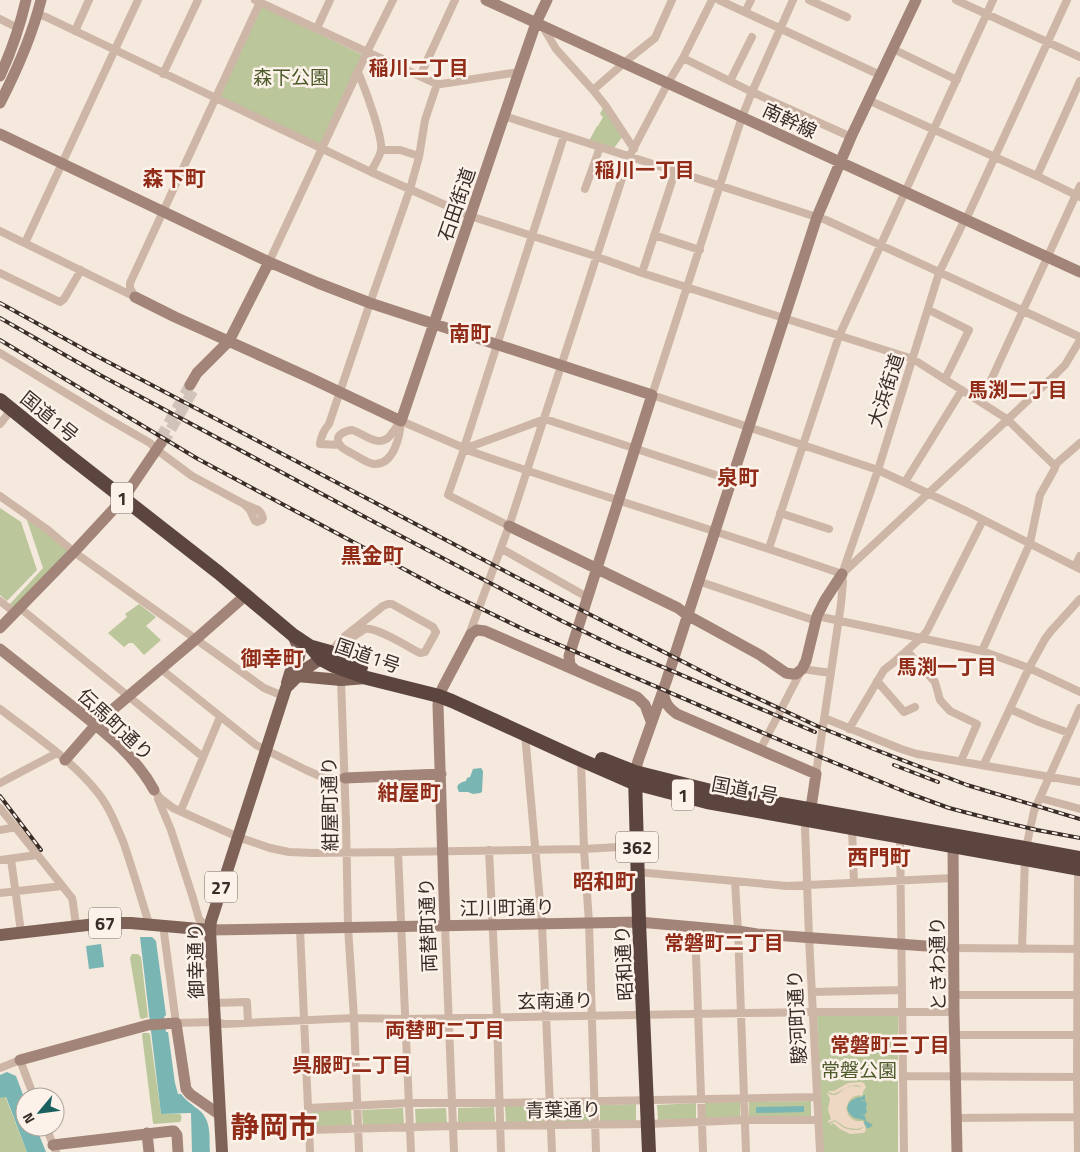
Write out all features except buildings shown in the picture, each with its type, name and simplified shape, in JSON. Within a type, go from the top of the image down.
[{"type":"highway","name":"国道1号","points":[[0,400],[311,647],[334,649],[368,670],[441,691],[583,752],[635,778]]},
{"type":"highway","name":"国道1号","points":[[334,649],[334,666],[367,678],[441,691],[581,760],[635,778],[715,792],[808,814],[1026,853],[1079,865]]},
{"type":"highway","name":"昭和通り","points":[[635,778],[636,846],[649,1152]]},
{"type":"highway","name":"国道1号","points":[[808,814],[852,828],[900,837],[953,841]]},
{"type":"main road","name":"27","points":[[284,692],[290,673],[299,657],[300,651],[294,634]]},
{"type":"main road","name":"御幸通り","points":[[222,1152],[210,930],[214,908],[284,692],[297,676],[334,649]]},
{"type":"main road","points":[[297,676],[341,680],[367,678]]},
{"type":"main road","name":"67","points":[[0,935],[105,922],[210,930]]},
{"type":"street","points":[[0,76],[26,0]]},
{"type":"street","points":[[0,103],[25,49],[41,0]]},
{"type":"street","points":[[75,31],[89,0]]},
{"type":"street","points":[[25,243],[138,0]]},
{"type":"street","points":[[163,74],[198,0]]},
{"type":"street","points":[[317,28],[330,0]]},
{"type":"street","points":[[192,386],[204,367],[229,341],[269,262],[393,0]]},
{"type":"street","points":[[420,76],[456,0]]},
{"type":"street","name":"南幹線","points":[[486,0],[501,3],[539,24],[1080,272]]},
{"type":"street","name":"石田街道","points":[[401,421],[519,72],[547,0]]},
{"type":"street","points":[[593,90],[655,38],[672,0]]},
{"type":"street","points":[[441,691],[469,635],[502,549],[629,157],[712,0]]},
{"type":"street","points":[[719,0],[880,75]]},
{"type":"street","points":[[745,12],[751,0]]},
{"type":"street","points":[[575,670],[570,664],[569,656],[742,117],[793,0]]},
{"type":"street","points":[[809,0],[847,17]]},
{"type":"street","points":[[635,778],[638,761],[817,217],[851,137],[916,0]]},
{"type":"street","points":[[956,0],[1080,57]]},
{"type":"street","points":[[769,548],[839,336],[993,0]]},
{"type":"street","name":"大浜街道","points":[[842,574],[878,470],[939,273],[995,158],[1067,0]]},
{"type":"street","points":[[135,297],[130,288],[130,283],[217,98],[259,1],[437,84],[519,72]]},
{"type":"street","points":[[37,14],[371,172],[470,216],[688,288],[913,359],[1007,420],[1055,466]]},
{"type":"street","points":[[0,19],[18,28]]},
{"type":"street","points":[[539,24],[556,49],[605,105],[634,148]]},
{"type":"street","points":[[730,81],[752,37]]},
{"type":"street","points":[[893,49],[957,80]]},
{"type":"street","points":[[683,58],[851,137]]},
{"type":"street","points":[[358,72],[378,126],[381,150],[371,172]]},
{"type":"street","points":[[1037,176],[1080,81]]},
{"type":"street","points":[[340,445],[320,444],[321,437],[329,424],[410,189],[419,156],[425,120],[437,84]]},
{"type":"street","points":[[868,100],[1078,196]]},
{"type":"street","points":[[504,116],[817,217],[881,244],[1080,338]]},
{"type":"street","points":[[0,134],[162,212],[318,283],[434,324],[804,444],[878,470],[929,493],[1078,567],[1080,556]]},
{"type":"street","points":[[564,136],[448,495],[678,608],[687,615],[760,655],[786,673],[796,674],[802,669],[831,673]]},
{"type":"street","points":[[586,189],[600,148]]},
{"type":"street","points":[[381,150],[400,150],[419,156]]},
{"type":"street","points":[[642,273],[675,172]]},
{"type":"street","points":[[981,402],[1022,311],[1078,196],[1080,186]]},
{"type":"street","points":[[0,231],[135,297],[464,449],[527,472],[769,548],[842,574],[843,582],[831,673],[808,814]]},
{"type":"street","points":[[654,235],[700,250]]},
{"type":"street","points":[[0,273],[60,302],[64,299],[81,270]]},
{"type":"street","points":[[928,310],[969,330],[945,379]]},
{"type":"street","name":"大浜街道","points":[[802,669],[817,618],[825,600],[842,574],[1065,365],[1080,338]]},
{"type":"street","points":[[0,353],[159,447],[192,476],[244,504]]},
{"type":"street","points":[[905,482],[962,390]]},
{"type":"street","points":[[0,424],[12,409]]},
{"type":"street","points":[[464,449],[545,419],[731,480]]},
{"type":"street","points":[[401,421],[400,431],[392,453],[387,460],[381,463],[372,464],[344,449],[338,441],[339,437],[348,430],[356,431],[373,440],[382,441],[389,436],[401,421]]},
{"type":"street","points":[[982,651],[1030,543],[1040,495],[1057,463],[1080,443]]},
{"type":"street","points":[[0,628],[123,499],[159,447]]},
{"type":"street","points":[[0,496],[48,530],[74,552],[264,688],[284,692]]},
{"type":"street","points":[[780,513],[829,529]]},
{"type":"street","points":[[850,729],[884,670],[927,632],[983,520]]},
{"type":"street","points":[[502,549],[587,597]]},
{"type":"street","points":[[698,582],[817,618],[996,655],[1080,692]]},
{"type":"street","points":[[0,783],[61,757],[95,725],[246,595]]},
{"type":"street","points":[[984,764],[1029,668],[1051,631],[1080,599]]},
{"type":"street","points":[[0,601],[17,611],[129,696],[203,757]]},
{"type":"street","points":[[388,604],[392,604],[435,629],[425,652],[422,653],[369,628],[334,649],[383,606],[388,604]]},
{"type":"street","points":[[469,635],[477,630],[486,631],[637,696],[649,697],[664,686]]},
{"type":"street","name":"伝馬町通り","points":[[0,649],[95,725],[130,757],[145,774],[165,814],[199,918],[210,930]]},
{"type":"street","points":[[907,651],[935,682],[940,700],[950,711],[977,724],[961,760]]},
{"type":"street","points":[[556,662],[569,656]]},
{"type":"street","points":[[161,669],[256,745],[322,777],[345,778],[440,774]]},
{"type":"street","points":[[760,750],[802,669]]},
{"type":"street","name":"紺屋町通り","points":[[341,680],[348,927],[354,1018],[358,1152]]},
{"type":"street","points":[[877,681],[904,712],[915,707]]},
{"type":"street","points":[[664,686],[666,704],[676,714],[816,774]]},
{"type":"street","name":"両替町通り","points":[[441,691],[438,705],[442,851],[454,1152]]},
{"type":"street","points":[[637,696],[645,704],[650,726]]},
{"type":"street","points":[[1022,949],[1026,853],[1034,811],[1080,708]]},
{"type":"street","points":[[1010,709],[1069,733]]},
{"type":"street","points":[[0,710],[61,757],[99,795],[119,831],[149,924]]},
{"type":"street","points":[[650,726],[659,718],[676,714]]},
{"type":"street","points":[[181,810],[220,717]]},
{"type":"street","points":[[824,718],[917,754],[961,760],[1080,782]]},
{"type":"street","points":[[525,734],[542,924],[552,1152]]},
{"type":"street","points":[[581,760],[589,923],[596,1152]]},
{"type":"street","points":[[154,790],[166,803],[238,837],[281,850],[313,853],[584,849],[636,846]]},
{"type":"street","points":[[1040,798],[1080,809]]},
{"type":"street","points":[[0,808],[72,898],[76,925]]},
{"type":"street","name":"駿河町通り","points":[[808,814],[805,827],[807,885],[820,1152]]},
{"type":"street","points":[[0,830],[16,828]]},
{"type":"street","points":[[852,828],[854,883]]},
{"type":"street","points":[[900,837],[904,1152]]},
{"type":"street","name":"ときわ通り","points":[[953,841],[957,1152]]},
{"type":"street","points":[[488,850],[497,1017],[501,1152]]},
{"type":"street","points":[[398,852],[411,1152]]},
{"type":"street","points":[[0,860],[37,855]]},
{"type":"street","points":[[11,859],[21,932]]},
{"type":"street","points":[[1078,1152],[1079,865]]},
{"type":"street","points":[[637,872],[788,886],[953,878]]},
{"type":"street","points":[[735,882],[746,1152]]},
{"type":"street","points":[[0,893],[62,886]]},
{"type":"street","name":"江川町通り","points":[[210,930],[639,922],[757,934],[954,948]]},
{"type":"street","points":[[163,926],[172,1023],[185,1087],[187,1091],[220,1115]]},
{"type":"street","points":[[695,927],[703,1152]]},
{"type":"street","points":[[300,929],[310,1152]]},
{"type":"street","points":[[954,948],[1079,949]]},
{"type":"street","points":[[812,992],[902,990]]},
{"type":"street","points":[[954,995],[1079,995]]},
{"type":"street","points":[[214,1003],[247,1002],[248,1023]]},
{"type":"street","name":"玄南通り","points":[[172,1023],[215,1022],[224,1024],[354,1018],[954,1012]]},
{"type":"street","points":[[0,1068],[20,1060],[148,1025],[172,1023]]},
{"type":"street","points":[[955,1035],[1078,1035]]},
{"type":"street","points":[[20,1060],[30,1087]]},
{"type":"street","points":[[902,1076],[1078,1077]]},
{"type":"street","name":"青葉通り","points":[[308,1108],[356,1105],[817,1097]]},
{"type":"street","points":[[957,1118],[1079,1117]]},
{"type":"street","name":"青葉通り","points":[[309,1130],[818,1120]]},
{"type":"street","points":[[50,1137],[54,1149],[147,1133],[174,1131],[177,1135],[178,1152]]},
{"type":"street","points":[[147,1133],[149,1152]]},
{"type":"green space","name":"森下公園","points":[[261,6],[363,55],[320,145],[220,97]]},
{"type":"green space","points":[[603,108],[623,136],[614,148],[589,141],[603,117],[600,114]]},
{"type":"green space","points":[[0,508],[21,522],[37,570],[7,601],[0,595]]},
{"type":"green space","points":[[26,517],[74,552],[15,610],[9,605],[43,568]]},
{"type":"green space","points":[[139,604],[156,617],[146,626],[161,640],[144,655],[133,643],[129,643],[124,647],[108,633],[127,617],[125,614]]},
{"type":"green space","points":[[132,954],[138,954],[141,957],[148,1017],[142,1019],[140,1018],[130,958]]},
{"type":"green space","name":"常磐公園","points":[[898,1015],[898,1152],[823,1152],[817,1016]]},
{"type":"green space","points":[[143,1033],[149,1033],[150,1035],[161,1114],[180,1114],[182,1118],[180,1122],[153,1123]]},
{"type":"green space","points":[[5,1096],[15,1121],[15,1137],[21,1137],[27,1152],[0,1152],[0,1098]]},
{"type":"green space","points":[[740,1101],[740,1118],[705,1119],[705,1102]]},
{"type":"green space","points":[[811,1101],[811,1117],[749,1118],[749,1102]]},
{"type":"green space","points":[[696,1103],[696,1119],[658,1120],[657,1105]]},
{"type":"green space","points":[[544,1104],[545,1123],[506,1124],[505,1106]]},
{"type":"green space","points":[[589,1104],[589,1121],[555,1122],[555,1105]]},
{"type":"green space","points":[[636,1104],[636,1121],[600,1122],[600,1105]]},
{"type":"green space","points":[[494,1107],[495,1122],[458,1124],[458,1108]]},
{"type":"green space","points":[[403,1108],[404,1125],[363,1126],[362,1110]]},
{"type":"green space","points":[[446,1108],[447,1124],[416,1125],[415,1109]]},
{"type":"green space","points":[[351,1109],[352,1126],[313,1127],[312,1111]]},
{"type":"shaded area","points":[[860,1082],[864,1083],[866,1087],[861,1096],[853,1097],[849,1101],[846,1109],[852,1119],[863,1121],[866,1129],[863,1133],[850,1134],[833,1123],[830,1124],[835,1121],[844,1128],[853,1130],[859,1130],[864,1127],[857,1129],[849,1128],[835,1120],[828,1123],[831,1119],[828,1110],[830,1098],[827,1093],[836,1095],[846,1088],[834,1094],[828,1092],[834,1091],[848,1083]]},
{"type":"water","points":[[481,768],[483,771],[482,792],[473,794],[459,792],[458,785],[470,777],[473,769]]},
{"type":"water","points":[[140,937],[152,937],[156,941],[166,1015],[164,1017],[166,1032],[168,1032],[175,1083],[178,1094],[181,1094],[199,1110],[206,1119],[209,1130],[210,1152],[192,1152],[191,1113],[161,1114]]},
{"type":"water","points":[[101,944],[104,967],[89,969],[86,946]]},
{"type":"water","points":[[7,1072],[16,1076],[20,1087],[15,1087],[15,1121],[6,1097],[0,1098],[0,1075]]},
{"type":"water","points":[[864,1095],[867,1112],[864,1115],[859,1114],[865,1116],[866,1121],[873,1125],[869,1128],[867,1128],[864,1120],[853,1117],[848,1109],[849,1103]]},
{"type":"water","points":[[804,1106],[804,1112],[756,1113],[756,1107]]},
{"type":"water","points":[[21,1137],[40,1137],[46,1152],[27,1152]]},
{"type":"tunnel","points":[[190,385],[162,435],[161,443],[166,438],[195,387]]},
{"type":"railway","points":[[0,303],[89,352],[520,579],[723,682],[817,726],[967,785],[1080,819]]},
{"type":"railway","points":[[0,318],[100,375],[562,621],[616,647],[815,732]]},
{"type":"railway","points":[[0,340],[198,459],[443,590],[525,630],[789,744],[908,793],[949,808],[987,818],[1080,838]]},
{"type":"railway","points":[[894,765],[938,782]]},
{"type":"railway","points":[[0,796],[41,850]]},
{"type":"district","name":"稲川二丁目","points":[[419,67]]},
{"type":"district","name":"稲川一丁目","points":[[645,169]]},
{"type":"district","name":"森下町","points":[[174,178]]},
{"type":"district","name":"南町","points":[[470,333]]},
{"type":"district","name":"馬渕二丁目","points":[[1018,389]]},
{"type":"district","name":"泉町","points":[[738,477]]},
{"type":"district","name":"黒金町","points":[[372,555]]},
{"type":"district","name":"御幸町","points":[[272,658]]},
{"type":"district","name":"馬渕一丁目","points":[[947,666]]},
{"type":"district","name":"紺屋町","points":[[409,792]]},
{"type":"district","name":"西門町","points":[[879,857]]},
{"type":"district","name":"昭和町","points":[[604,881]]},
{"type":"district","name":"常磐町二丁目","points":[[724,942]]},
{"type":"district","name":"両替町二丁目","points":[[445,1029]]},
{"type":"district","name":"常磐町三丁目","points":[[890,1044]]},
{"type":"district","name":"呉服町二丁目","points":[[352,1064]]},
{"type":"district","name":"静岡市","points":[[274,1126]]}]
